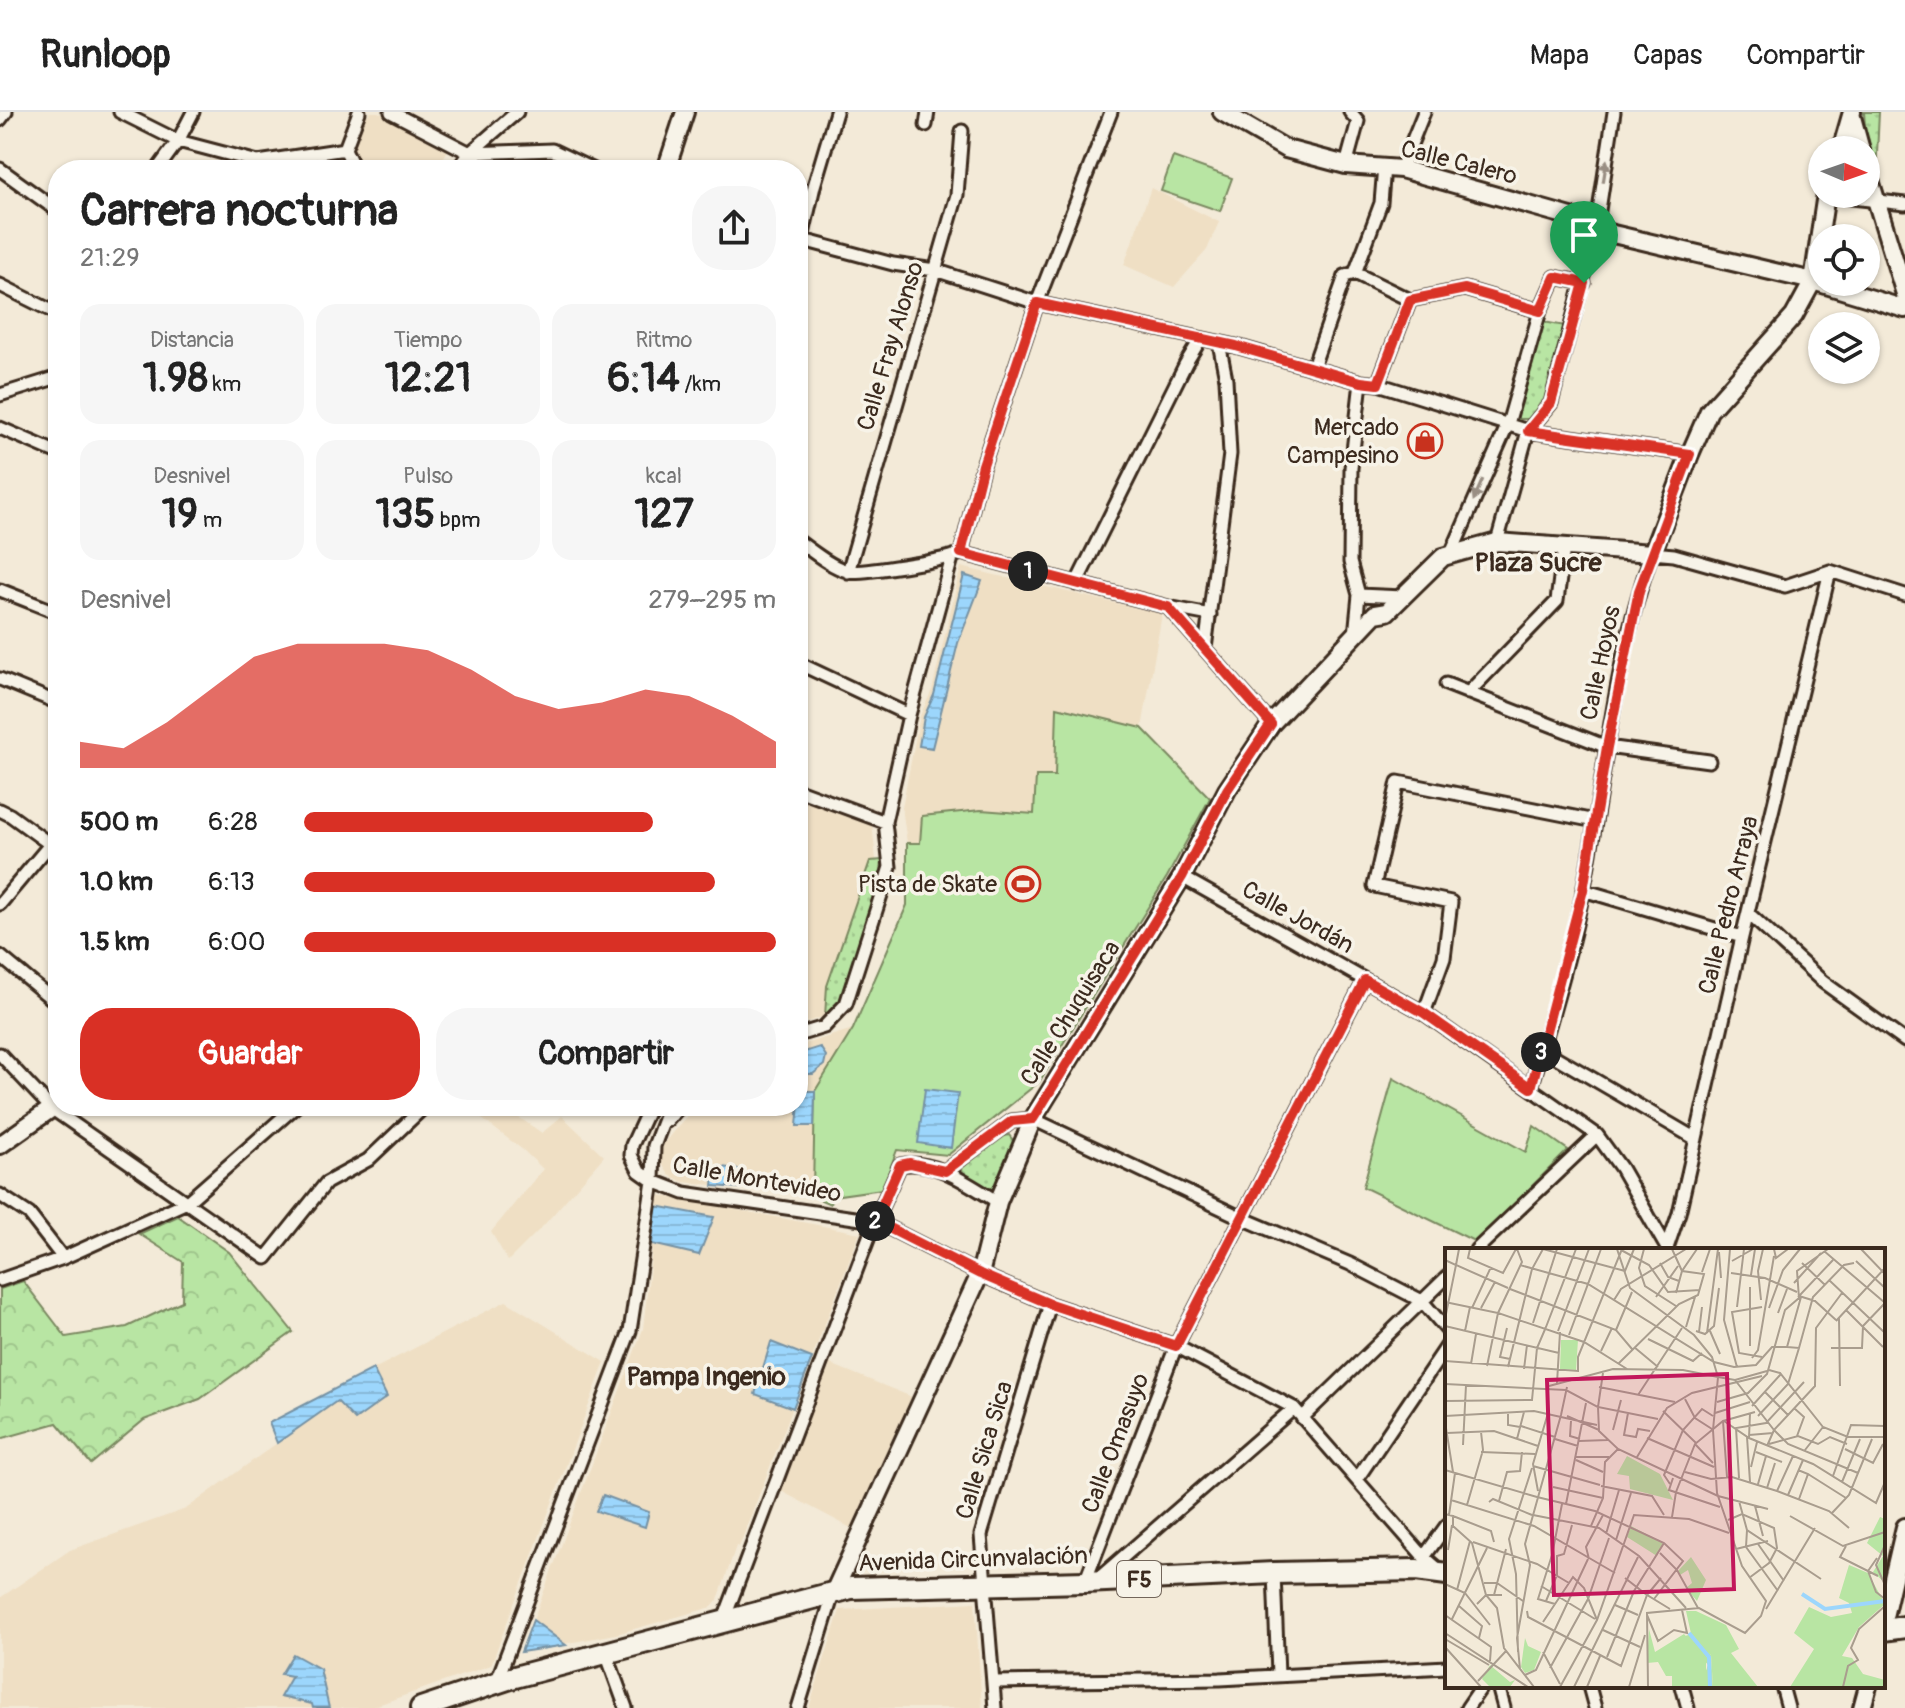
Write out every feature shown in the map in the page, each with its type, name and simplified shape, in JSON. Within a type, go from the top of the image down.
[{"type":"highway","name":"Avenida Circunvalación","points":[[421,1708],[496,1683],[851,1588],[1416,1570],[1445,1576]]},
{"type":"highway","points":[[1885,1630],[1905,1627]]},
{"type":"main road","points":[[669,160],[685,112]]},
{"type":"main road","name":"Calle Calero","points":[[1222,112],[1286,149],[1346,165],[1401,169],[1596,227],[1808,280]]},
{"type":"main road","points":[[1845,136],[1852,115]]},
{"type":"main road","points":[[1852,115],[1857,136]]},
{"type":"main road","points":[[1878,208],[1905,294]]},
{"type":"main road","name":"Calle Hoyos","points":[[1652,553],[1709,411],[1794,316],[1808,290]]},
{"type":"main road","name":"Calle Calero","points":[[1862,296],[1905,309]]},
{"type":"main road","points":[[1497,542],[1652,553]]},
{"type":"main road","name":"Calle Chuquisaca","points":[[833,1594],[980,1274],[998,1202],[1033,1119],[1182,877],[1227,790],[1271,724],[1375,614],[1387,612],[1443,557],[1497,542]]},
{"type":"main road","points":[[0,1145],[48,1111]]},
{"type":"main road","points":[[1885,1612],[1905,1527]]},
{"type":"main road","points":[[1862,1708],[1867,1688]]},
{"type":"street","points":[[0,120],[6,112]]},
{"type":"street","points":[[120,112],[178,141],[250,160]]},
{"type":"street","points":[[164,160],[193,112]]},
{"type":"street","points":[[350,160],[345,149],[359,112]]},
{"type":"street","points":[[391,112],[470,153],[552,150],[573,160]]},
{"type":"street","points":[[465,160],[517,112]]},
{"type":"street","points":[[808,195],[836,112]]},
{"type":"street","points":[[926,125],[928,112]]},
{"type":"street","points":[[808,1032],[824,1027],[846,1004],[890,867],[885,822],[909,715],[956,555],[1037,303],[1111,112]]},
{"type":"street","points":[[1346,165],[1358,121],[1350,112]]},
{"type":"street","points":[[1401,169],[1424,112]]},
{"type":"street","points":[[1497,542],[1528,431],[1551,403],[1584,283],[1614,112]]},
{"type":"street","name":"Calle Fray Alonso","points":[[848,572],[957,195],[962,131]]},
{"type":"street","points":[[271,160],[345,149]]},
{"type":"street","points":[[1355,273],[1381,203],[1384,167]]},
{"type":"street","points":[[0,169],[48,204]]},
{"type":"street","points":[[1880,201],[1905,204]]},
{"type":"street","points":[[808,241],[893,264],[935,270],[1037,303],[1219,343],[1378,384],[1528,431],[1690,454]]},
{"type":"street","points":[[1313,367],[1345,276],[1355,273],[1410,300],[1465,289],[1540,311]]},
{"type":"street","name":"Calle Chuquisaca","points":[[1450,556],[1508,424],[1540,311],[1555,277],[1584,283]]},
{"type":"street","points":[[0,285],[48,309]]},
{"type":"street","points":[[1378,384],[1410,300]]},
{"type":"street","points":[[1076,584],[1200,340]]},
{"type":"street","points":[[1205,649],[1230,454],[1226,379],[1219,343]]},
{"type":"street","points":[[0,395],[48,380]]},
{"type":"street","points":[[1355,635],[1359,595],[1350,562],[1350,484],[1361,382]]},
{"type":"street","points":[[0,428],[48,449]]},
{"type":"street","points":[[808,547],[848,572],[956,555],[1210,615]]},
{"type":"street","points":[[1468,693],[1557,601],[1564,547]]},
{"type":"street","points":[[1652,553],[1674,555],[1785,586],[1830,571],[1905,595]]},
{"type":"street","name":"Calle Hoyos","points":[[1531,1088],[1583,890],[1607,747],[1639,591],[1652,553]]},
{"type":"street","name":"Calle Pedro Arraya","points":[[1668,1248],[1830,571]]},
{"type":"street","points":[[0,590],[48,609]]},
{"type":"street","points":[[1359,595],[1403,597]]},
{"type":"street","points":[[1168,607],[1271,724]]},
{"type":"street","points":[[808,668],[909,715]]},
{"type":"street","points":[[0,679],[48,699]]},
{"type":"street","points":[[1446,684],[1607,747],[1709,761]]},
{"type":"street","points":[[1424,1013],[1444,958],[1451,902],[1374,886],[1398,782],[1595,821]]},
{"type":"street","points":[[808,794],[885,822]]},
{"type":"street","points":[[0,810],[48,839]]},
{"type":"street","points":[[0,904],[48,851]]},
{"type":"street","name":"Calle Jordán","points":[[1182,877],[1424,1013],[1597,1135],[1621,1168],[1667,1248]]},
{"type":"street","points":[[1583,890],[1742,937]]},
{"type":"street","points":[[1749,914],[1823,982],[1905,1041]]},
{"type":"street","points":[[0,956],[48,996]]},
{"type":"street","name":"Calle Omasuyo","points":[[1090,1582],[1176,1346],[1365,980]]},
{"type":"street","points":[[1542,1049],[1696,1139]]},
{"type":"street","points":[[0,1054],[48,1099]]},
{"type":"street","points":[[69,1116],[266,1258],[326,1183],[368,1160],[414,1116]]},
{"type":"street","points":[[0,1280],[63,1258],[187,1202],[285,1116]]},
{"type":"street","points":[[645,1116],[632,1145],[631,1155],[639,1171],[653,1181]]},
{"type":"street","name":"Calle Montevideo","points":[[496,1683],[630,1331],[653,1181],[654,1146],[665,1116]]},
{"type":"street","points":[[661,1127],[671,1116]]},
{"type":"street","points":[[945,1171],[1012,1121],[1033,1119],[1242,1218],[1350,1264],[1422,1301],[1445,1328]]},
{"type":"street","points":[[1478,1248],[1597,1135]]},
{"type":"street","points":[[723,1622],[875,1221],[900,1165],[910,1163],[945,1171],[998,1202]]},
{"type":"street","name":"Calle Montevideo","points":[[653,1181],[684,1193],[875,1221],[980,1274],[1050,1304],[1176,1346],[1298,1413],[1424,1557],[1445,1576]]},
{"type":"street","points":[[0,1195],[29,1214],[63,1258]]},
{"type":"street","points":[[1090,1582],[1298,1413],[1445,1279]]},
{"type":"street","name":"Calle Sica Sica","points":[[995,1708],[981,1535],[1050,1304]]},
{"type":"street","points":[[1357,1479],[1445,1349]]},
{"type":"street","points":[[1424,1557],[1445,1528]]},
{"type":"street","points":[[1274,1573],[1278,1675]]},
{"type":"street","name":"Calle Chuquisaca","points":[[798,1708],[833,1594]]},
{"type":"street","points":[[606,1653],[626,1708]]},
{"type":"street","points":[[994,1682],[1220,1679],[1445,1667]]},
{"type":"street","points":[[1467,1708],[1481,1688]]},
{"type":"street","points":[[1499,1688],[1504,1708]]},
{"type":"street","points":[[1590,1688],[1595,1708]]},
{"type":"street","points":[[1683,1688],[1688,1708]]},
{"type":"street","points":[[1783,1688],[1788,1708]]},
{"type":"shaded area","points":[[378,112],[448,150],[442,160],[357,160],[351,150],[364,117]]},
{"type":"shaded area","points":[[1151,188],[1219,222],[1207,250],[1174,287],[1124,265]]},
{"type":"shaded area","points":[[961,567],[1162,614],[1142,728],[1057,707],[1055,776],[1034,815],[981,810],[922,816],[920,843],[907,843],[902,807],[920,716],[932,690]]},
{"type":"shaded area","points":[[808,801],[872,823],[876,860],[870,861],[827,986],[825,1016],[808,1022]]},
{"type":"shaded area","points":[[853,1029],[815,1091],[813,1191],[810,1195],[683,1182],[669,1175],[661,1162],[662,1146],[688,1116],[808,1116],[808,1043]]},
{"type":"shaded area","points":[[478,1116],[517,1116],[542,1133],[562,1116],[604,1156],[508,1261],[491,1232],[543,1169]]},
{"type":"shaded area","points":[[658,1195],[860,1233],[739,1547],[736,1546],[718,1600],[712,1607],[616,1634],[521,1652],[643,1329]]},
{"type":"shaded area","points":[[506,1301],[605,1362],[491,1665],[369,1708],[0,1708],[0,1598],[70,1550],[186,1509],[277,1443],[269,1423]]},
{"type":"shaded area","points":[[828,1363],[912,1397],[851,1528],[779,1490]]},
{"type":"shaded area","points":[[975,1602],[982,1708],[809,1708],[840,1610]]},
{"type":"green space","points":[[1864,112],[1879,112],[1878,136],[1866,136]]},
{"type":"green space","points":[[1173,157],[1232,178],[1220,211],[1161,191]]},
{"type":"green space","points":[[1544,322],[1565,326],[1545,399],[1530,419],[1518,419],[1515,414]]},
{"type":"green space","points":[[1057,707],[1142,728],[1210,798],[1167,877],[1039,1082],[948,1155],[897,1150],[882,1189],[833,1196],[830,1204],[810,1195],[813,1191],[815,1091],[853,1029],[907,905],[907,843],[920,843],[922,816],[981,810],[1034,814],[1036,776],[1055,776]]},
{"type":"green space","points":[[882,860],[881,875],[842,998],[836,1008],[825,1016],[827,986],[870,861]]},
{"type":"green space","points":[[1393,1078],[1526,1152],[1534,1126],[1568,1150],[1476,1242],[1363,1187]]},
{"type":"green space","points":[[1009,1135],[1015,1143],[994,1189],[983,1187],[963,1174],[962,1168],[1000,1137]]},
{"type":"green space","points":[[178,1216],[229,1252],[293,1332],[200,1399],[144,1420],[91,1464],[57,1423],[0,1439],[0,1289],[23,1281],[66,1337],[127,1327],[182,1301],[183,1262],[139,1234]]},
{"type":"water","points":[[964,575],[982,581],[958,643],[932,748],[919,746],[924,717],[934,695]]},
{"type":"water","points":[[820,1047],[826,1056],[824,1065],[813,1074],[808,1074],[808,1051]]},
{"type":"water","points":[[925,1089],[958,1093],[951,1148],[918,1143]]},
{"type":"water","points":[[808,1091],[815,1091],[814,1126],[797,1126],[798,1116],[808,1116]]},
{"type":"water","points":[[715,1166],[744,1170],[741,1188],[713,1186]]},
{"type":"water","points":[[656,1206],[714,1217],[699,1255],[652,1244]]},
{"type":"water","points":[[771,1342],[812,1358],[793,1408],[755,1394]]},
{"type":"water","points":[[373,1369],[387,1397],[355,1420],[337,1401],[277,1443],[269,1423]]},
{"type":"water","points":[[603,1495],[649,1512],[645,1527],[596,1511]]},
{"type":"water","points":[[533,1620],[566,1645],[521,1652]]},
{"type":"water","points":[[293,1654],[320,1669],[329,1708],[313,1708],[312,1704],[280,1697],[292,1676],[281,1674]]},
{"type":"place","name":"Mercado Campesino","points":[[1425,441]]},
{"type":"place","name":"Pista de Skate","points":[[1023,884]]},
{"type":"district","name":"Plaza Sucre","points":[[1538,562]]},
{"type":"district","name":"Pampa Ingenio","points":[[706,1376]]},
{"type":"route","points":[[1555,277],[1584,283],[1551,403],[1528,431],[1690,454],[1639,591],[1607,747],[1583,890],[1531,1088],[1424,1013],[1365,980],[1176,1346],[1050,1304],[980,1274],[875,1221],[900,1165],[910,1163],[945,1171],[1012,1121],[1033,1119],[1182,877],[1227,790],[1271,724],[1168,607],[961,553],[983,465],[1037,303],[1236,346],[1361,382],[1378,384],[1410,300],[1465,289],[1540,311],[1555,277]]}]
